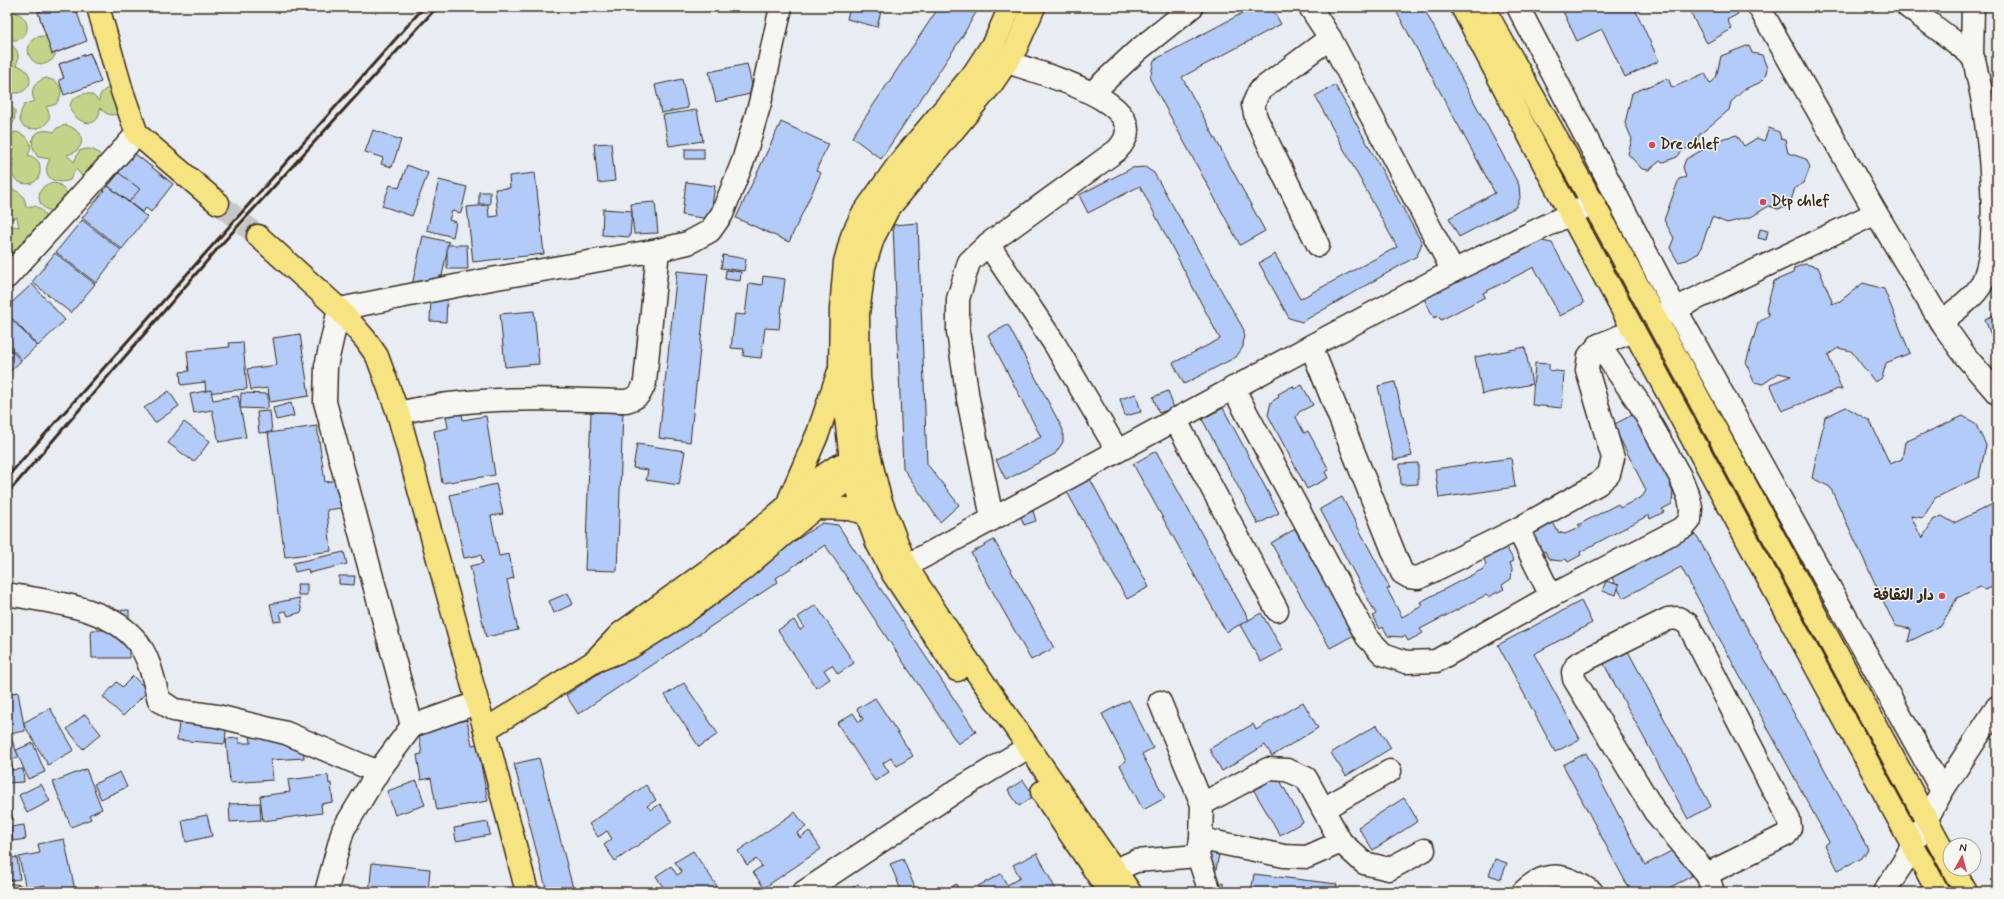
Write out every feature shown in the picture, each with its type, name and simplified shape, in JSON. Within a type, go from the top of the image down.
[{"type":"main road","points":[[98,7],[122,91],[137,134],[218,203]]},
{"type":"main road","points":[[1010,7],[996,39],[974,73],[900,162],[862,215],[852,236],[845,262],[841,309],[840,367],[861,465],[906,566],[963,653],[1130,892]]},
{"type":"main road","points":[[1034,7],[1016,48],[991,85],[888,209],[873,238],[864,267],[858,314],[861,465],[866,513],[877,543],[893,574],[936,640],[1017,754],[1109,892]]},
{"type":"main road","points":[[1462,7],[1633,331],[1938,892]]},
{"type":"main road","points":[[1483,7],[1572,169],[1593,203],[1942,848]]},
{"type":"main road","points":[[258,236],[339,309],[365,339],[377,356],[398,413],[485,730],[527,892]]},
{"type":"main road","points":[[787,506],[818,433],[840,367]]},
{"type":"main road","points":[[595,661],[620,634],[731,554],[820,478],[836,467],[861,465]]},
{"type":"main road","points":[[485,730],[595,661],[631,647],[679,617],[741,571],[815,508],[861,465]]},
{"type":"main road","points":[[815,508],[849,510],[866,513]]},
{"type":"main road","points":[[1958,877],[1966,892]]},
{"type":"street","points":[[412,726],[325,402],[326,366],[339,309],[491,279],[658,250],[688,243],[710,230],[722,214],[734,187],[760,103],[781,7]]},
{"type":"street","points":[[1093,92],[1137,52],[1192,7]]},
{"type":"street","points":[[1310,7],[1330,38],[1453,271]]},
{"type":"street","points":[[1518,7],[1675,308],[1942,791]]},
{"type":"street","points":[[1759,7],[1876,213],[1941,322],[1966,357],[1997,393]]},
{"type":"street","points":[[1908,7],[1972,57]]},
{"type":"street","points":[[1941,322],[1981,286],[1988,267],[1991,249],[1992,204],[1989,142],[1991,104],[1972,57],[1973,7]]},
{"type":"street","points":[[1318,245],[1256,118],[1253,105],[1259,91],[1330,38]]},
{"type":"street","points":[[992,518],[968,399],[958,332],[958,299],[969,262],[988,244],[1116,151],[1124,143],[1127,135],[1127,125],[1122,114],[1093,92],[1007,62]]},
{"type":"street","points":[[7,277],[137,134]]},
{"type":"street","points":[[906,566],[1311,346],[1453,271],[1593,203]]},
{"type":"street","points":[[1655,318],[1876,213]]},
{"type":"street","points":[[988,244],[1054,343],[1118,450]]},
{"type":"street","points":[[398,413],[456,402],[512,399],[626,401],[636,399],[642,393],[645,382],[658,250]]},
{"type":"street","points":[[1311,346],[1402,573],[1409,577],[1418,578],[1518,530],[1598,484],[1609,474],[1613,458],[1587,370],[1590,356],[1599,345],[1633,331]]},
{"type":"street","points":[[1233,388],[1367,637],[1383,654],[1406,662],[1436,661],[1551,596],[1684,528],[1690,520],[1691,508],[1689,498],[1681,478],[1639,404],[1599,345]]},
{"type":"street","points":[[1175,419],[1277,610]]},
{"type":"street","points":[[1518,530],[1551,596]]},
{"type":"street","points":[[7,594],[75,607],[108,618],[125,628],[139,644],[146,658],[159,700],[174,710],[217,716],[286,733],[378,772]]},
{"type":"street","points":[[1678,618],[1688,624],[1789,820],[1790,828],[1786,835],[1710,883],[1655,812],[1574,679],[1573,672],[1577,664],[1668,619],[1678,618]]},
{"type":"street","points":[[1160,702],[1202,804],[1200,847],[1210,892]]},
{"type":"street","points":[[326,892],[343,830],[378,772],[412,726],[477,703]]},
{"type":"street","points":[[1884,892],[1903,862],[1912,843],[1942,791],[1997,707]]},
{"type":"street","points":[[804,892],[959,789],[1017,754]]},
{"type":"street","points":[[1202,804],[1268,769],[1287,770],[1306,778],[1341,842],[1364,863],[1389,868],[1424,850]]},
{"type":"street","points":[[1323,809],[1390,771]]},
{"type":"street","points":[[1115,870],[1136,860],[1200,847],[1307,857],[1341,842]]},
{"type":"street","points":[[1524,892],[1542,879],[1553,876],[1564,876],[1592,892]]},
{"type":"green space","points":[[12,11],[20,14],[25,19],[27,25],[27,30],[20,39],[7,39],[7,13]]},
{"type":"green space","points":[[42,36],[48,37],[52,40],[55,44],[55,56],[52,60],[48,63],[42,64],[36,63],[32,60],[29,56],[28,50],[29,44],[32,40],[36,37]]},
{"type":"green space","points":[[7,43],[16,49],[18,58],[16,65],[23,68],[28,73],[30,78],[30,83],[22,92],[7,92]]},
{"type":"green space","points":[[46,78],[56,82],[59,85],[61,91],[59,99],[56,104],[46,107],[49,116],[47,123],[34,129],[26,128],[21,123],[20,116],[25,104],[35,101],[32,93],[34,86],[42,79]]},
{"type":"green space","points":[[113,86],[122,113],[110,115],[105,113],[100,108],[98,118],[92,123],[78,119],[72,113],[70,106],[73,99],[83,94],[90,94],[99,101],[100,95],[103,91]]},
{"type":"green space","points":[[7,103],[15,110],[15,118],[12,125],[7,128]]},
{"type":"green space","points":[[66,125],[74,129],[80,135],[81,139],[80,147],[75,152],[67,155],[74,162],[79,151],[86,149],[95,151],[103,158],[90,178],[81,175],[76,169],[70,180],[59,182],[54,180],[50,178],[47,170],[47,165],[50,159],[38,157],[34,151],[33,140],[37,133],[41,131],[54,132],[57,128]]},
{"type":"green space","points":[[16,132],[24,135],[29,140],[31,147],[28,155],[36,159],[40,165],[39,176],[35,182],[29,184],[17,180],[13,176],[12,169],[15,161],[7,158],[7,135]]},
{"type":"green space","points":[[53,183],[63,187],[67,197],[63,207],[53,211],[43,207],[39,197],[43,187]]},
{"type":"green space","points":[[11,189],[22,195],[25,200],[26,207],[38,207],[43,212],[46,220],[46,224],[33,235],[27,234],[29,245],[15,255],[7,253],[7,228],[13,226],[19,227],[17,217],[12,219],[7,217],[7,190]]},
{"type":"building","points":[[53,7],[63,7],[77,45],[52,54],[38,12]]},
{"type":"building","points":[[53,7],[75,7],[87,41],[52,54],[38,12]]},
{"type":"building","points":[[850,7],[882,7],[877,27],[847,19]]},
{"type":"building","points":[[939,7],[979,7],[962,37],[881,159],[852,137]]},
{"type":"building","points":[[1254,7],[1271,7],[1281,24],[1182,77],[1265,231],[1240,245],[1150,79],[1154,60]]},
{"type":"building","points":[[1394,7],[1423,7],[1519,185],[1520,198],[1516,207],[1459,237],[1449,218],[1495,193]]},
{"type":"building","points":[[1561,7],[1634,7],[1659,61],[1625,77],[1602,29],[1577,41]]},
{"type":"building","points":[[1687,7],[1734,7],[1738,14],[1727,20],[1732,29],[1707,43]]},
{"type":"building","points":[[1749,45],[1752,53],[1762,55],[1767,68],[1765,77],[1759,83],[1745,89],[1731,102],[1729,110],[1699,135],[1697,145],[1683,150],[1677,157],[1664,162],[1660,161],[1649,170],[1642,169],[1628,154],[1632,139],[1625,123],[1632,93],[1668,78],[1672,88],[1705,73],[1710,84],[1716,78],[1721,56]]},
{"type":"building","points":[[90,53],[95,65],[85,68],[91,85],[69,93],[59,64]]},
{"type":"building","points":[[90,53],[101,82],[64,95],[59,80],[64,78],[59,64]]},
{"type":"building","points":[[747,64],[754,93],[716,102],[709,72]]},
{"type":"building","points":[[682,79],[688,108],[661,113],[655,85]]},
{"type":"building","points":[[1335,85],[1422,243],[1417,256],[1302,322],[1289,318],[1259,263],[1275,254],[1300,299],[1397,247],[1315,96]]},
{"type":"building","points":[[697,110],[703,141],[669,146],[663,115]]},
{"type":"building","points":[[781,122],[828,144],[816,171],[821,173],[789,242],[736,218]]},
{"type":"building","points":[[1769,128],[1779,132],[1781,139],[1785,140],[1788,153],[1806,159],[1810,167],[1804,183],[1795,188],[1789,207],[1778,209],[1769,206],[1751,217],[1727,223],[1712,217],[1699,253],[1687,260],[1678,262],[1670,248],[1674,238],[1664,220],[1679,179],[1686,177],[1683,167],[1686,159],[1724,138],[1737,135],[1744,146],[1757,138],[1764,141]]},
{"type":"building","points":[[373,130],[401,140],[392,167],[381,164],[383,158],[365,152]]},
{"type":"building","points":[[611,143],[615,181],[598,183],[594,144]]},
{"type":"building","points":[[685,149],[704,149],[704,159],[685,159]]},
{"type":"building","points":[[134,153],[168,180],[142,212],[108,186]]},
{"type":"building","points":[[134,153],[173,184],[151,212],[146,208],[142,212],[108,186]]},
{"type":"building","points":[[407,165],[428,173],[412,216],[382,206],[390,185],[399,188]]},
{"type":"building","points":[[1145,167],[1154,173],[1244,330],[1243,347],[1236,357],[1184,384],[1173,363],[1220,339],[1140,186],[1088,213],[1079,195],[1132,168]]},
{"type":"building","points":[[119,173],[140,189],[129,202],[108,186]]},
{"type":"building","points":[[535,173],[544,254],[473,262],[467,207],[488,205],[489,217],[498,216],[495,189],[510,188],[509,176]]},
{"type":"building","points":[[439,180],[467,187],[461,213],[452,211],[449,220],[456,222],[453,237],[427,230]]},
{"type":"building","points":[[686,182],[715,186],[710,219],[682,215]]},
{"type":"building","points":[[108,186],[147,217],[122,249],[82,218]]},
{"type":"building","points":[[479,192],[490,192],[490,204],[479,204]]},
{"type":"building","points":[[655,202],[658,233],[634,234],[631,204]]},
{"type":"building","points":[[603,209],[632,211],[630,237],[602,235]]},
{"type":"building","points":[[82,220],[121,250],[96,283],[56,252]]},
{"type":"building","points":[[918,223],[927,464],[959,505],[940,522],[903,468],[893,225]]},
{"type":"building","points":[[1760,229],[1768,231],[1766,240],[1758,238]]},
{"type":"building","points":[[423,236],[449,242],[442,276],[439,276],[436,290],[412,285]]},
{"type":"building","points":[[1532,239],[1552,243],[1584,303],[1560,316],[1534,267],[1483,293],[1485,297],[1441,320],[1438,316],[1434,318],[1424,299],[1474,273]]},
{"type":"building","points":[[447,245],[467,245],[468,269],[447,269]]},
{"type":"building","points":[[55,253],[95,284],[71,313],[32,282]]},
{"type":"building","points":[[723,255],[746,259],[744,271],[721,268]]},
{"type":"building","points":[[1805,264],[1818,267],[1832,301],[1831,304],[1840,301],[1863,283],[1884,289],[1910,353],[1886,363],[1882,378],[1875,382],[1851,351],[1838,348],[1828,355],[1842,390],[1838,389],[1782,411],[1770,384],[1791,376],[1779,373],[1763,384],[1754,382],[1746,363],[1758,323],[1769,315],[1766,309],[1774,281],[1793,273],[1794,268]]},
{"type":"building","points":[[726,270],[741,272],[740,281],[725,279]]},
{"type":"building","points":[[677,271],[708,274],[690,442],[659,438]]},
{"type":"building","points":[[763,276],[785,279],[779,329],[765,328],[761,358],[743,356],[744,349],[731,348],[735,314],[745,315],[749,283],[762,285]]},
{"type":"building","points":[[32,284],[65,320],[38,346],[7,313],[7,307]]},
{"type":"building","points":[[431,298],[447,299],[446,322],[430,321]]},
{"type":"building","points":[[534,311],[539,364],[505,367],[500,314]]},
{"type":"building","points":[[7,314],[37,346],[22,360],[7,344]]},
{"type":"building","points":[[1997,314],[1997,353],[1985,319]]},
{"type":"building","points":[[1008,325],[1063,430],[1063,442],[1055,454],[1006,480],[996,460],[1041,437],[988,335]]},
{"type":"building","points":[[300,334],[309,396],[270,402],[268,388],[251,390],[247,369],[277,365],[273,338]]},
{"type":"building","points":[[243,342],[247,389],[206,393],[205,382],[181,385],[180,372],[189,371],[187,351],[230,347],[229,343]]},
{"type":"building","points":[[7,346],[21,361],[7,374]]},
{"type":"building","points":[[1525,347],[1532,384],[1482,394],[1475,357]]},
{"type":"building","points":[[1535,363],[1549,364],[1549,370],[1564,372],[1562,408],[1532,405]]},
{"type":"building","points":[[7,377],[12,382],[7,387]]},
{"type":"building","points":[[1395,382],[1412,456],[1394,460],[1378,386]]},
{"type":"building","points":[[1302,385],[1313,405],[1299,412],[1296,417],[1304,433],[1308,431],[1329,470],[1325,472],[1328,478],[1307,489],[1268,415],[1271,402],[1279,397],[1278,394],[1293,386],[1294,389]]},
{"type":"building","points":[[211,390],[213,400],[238,396],[246,437],[219,442],[212,410],[194,413],[190,394]]},
{"type":"building","points":[[169,391],[179,406],[155,423],[144,408]]},
{"type":"building","points":[[1168,391],[1174,408],[1159,413],[1153,397]]},
{"type":"building","points":[[241,393],[268,394],[268,409],[240,408]]},
{"type":"building","points":[[1136,394],[1141,412],[1125,416],[1120,399]]},
{"type":"building","points":[[291,403],[294,416],[276,420],[273,408]]},
{"type":"building","points":[[1846,407],[1870,421],[1890,464],[1902,459],[1905,442],[1963,416],[1975,423],[1986,445],[1979,477],[1935,498],[1923,518],[1911,516],[1922,539],[1933,520],[1942,516],[1954,523],[1997,502],[1997,585],[1985,590],[1980,587],[1957,598],[1941,626],[1908,642],[1911,629],[1895,626],[1830,487],[1812,478],[1825,417]]},
{"type":"building","points":[[461,408],[463,420],[486,416],[495,475],[442,483],[434,431],[448,428],[445,410]]},
{"type":"building","points":[[1223,408],[1279,513],[1258,524],[1202,419]]},
{"type":"building","points":[[270,411],[272,432],[259,433],[257,412]]},
{"type":"building","points":[[591,412],[623,413],[617,571],[585,570]]},
{"type":"building","points":[[1636,413],[1673,484],[1670,486],[1673,492],[1672,504],[1662,509],[1664,512],[1650,519],[1649,515],[1580,552],[1581,555],[1568,562],[1566,559],[1561,561],[1552,560],[1548,558],[1545,551],[1539,554],[1527,530],[1551,518],[1558,532],[1565,534],[1581,527],[1578,525],[1618,504],[1620,508],[1643,496],[1646,490],[1613,425]]},
{"type":"building","points":[[184,422],[210,441],[194,462],[168,443]]},
{"type":"building","points":[[317,426],[325,482],[337,480],[341,508],[327,510],[331,551],[285,557],[268,433]]},
{"type":"building","points":[[637,444],[685,451],[679,485],[646,480],[648,470],[633,468]]},
{"type":"building","points":[[1156,451],[1249,620],[1226,632],[1133,464]]},
{"type":"building","points":[[1511,458],[1515,487],[1439,498],[1435,469]]},
{"type":"building","points":[[1418,463],[1418,484],[1401,485],[1400,464]]},
{"type":"building","points":[[1090,479],[1149,587],[1127,599],[1067,492]]},
{"type":"building","points":[[496,484],[503,514],[491,516],[499,556],[509,554],[514,578],[507,580],[518,630],[486,637],[470,566],[483,563],[481,555],[464,558],[450,495]]},
{"type":"building","points":[[1342,497],[1390,588],[1387,589],[1402,617],[1422,606],[1420,602],[1483,569],[1486,564],[1481,553],[1500,543],[1503,549],[1506,547],[1514,561],[1510,563],[1512,568],[1511,579],[1502,585],[1504,589],[1488,597],[1486,595],[1420,629],[1423,633],[1408,641],[1405,636],[1388,636],[1383,627],[1380,629],[1373,616],[1376,614],[1320,509]]},
{"type":"building","points":[[1033,511],[1036,521],[1024,525],[1020,515]]},
{"type":"building","points":[[822,523],[838,525],[976,732],[958,744],[825,545],[776,578],[778,582],[578,714],[566,695],[770,560],[769,558]]},
{"type":"building","points":[[1295,529],[1354,635],[1330,648],[1271,543]]},
{"type":"building","points":[[1690,532],[1697,536],[1868,849],[1862,858],[1838,870],[1825,845],[1829,842],[1681,567],[1623,598],[1610,574]]},
{"type":"building","points":[[994,540],[1054,648],[1031,660],[971,553]]},
{"type":"building","points":[[344,552],[347,564],[309,573],[308,569],[295,572],[293,563]]},
{"type":"building","points":[[339,576],[355,576],[354,585],[339,584]]},
{"type":"building","points":[[1606,581],[1619,585],[1616,595],[1602,591]]},
{"type":"building","points":[[297,584],[307,584],[307,595],[298,595]]},
{"type":"building","points":[[568,593],[573,604],[554,613],[549,601]]},
{"type":"building","points":[[299,598],[302,612],[288,616],[286,611],[280,612],[282,621],[274,622],[270,604]]},
{"type":"building","points":[[1581,601],[1592,623],[1534,654],[1580,739],[1555,752],[1498,645]]},
{"type":"building","points":[[816,605],[854,663],[838,674],[832,665],[824,670],[830,679],[816,688],[778,630],[794,620],[800,630],[804,627],[798,617]]},
{"type":"building","points":[[129,610],[129,658],[92,658],[91,630],[103,630],[103,611]]},
{"type":"building","points":[[1261,613],[1283,650],[1261,662],[1240,625]]},
{"type":"building","points":[[1623,642],[1711,806],[1688,819],[1599,655]]},
{"type":"building","points":[[133,676],[148,691],[123,716],[103,697],[117,682],[122,687]]},
{"type":"building","points":[[684,683],[718,734],[699,747],[665,695]]},
{"type":"building","points":[[18,692],[25,731],[7,734],[7,694]]},
{"type":"building","points":[[875,698],[913,756],[897,766],[891,758],[883,763],[889,772],[875,781],[837,723],[853,713],[859,722],[863,719],[857,709]]},
{"type":"building","points":[[1129,700],[1153,748],[1142,754],[1165,798],[1143,810],[1120,765],[1126,761],[1102,714]]},
{"type":"building","points":[[1303,702],[1318,728],[1272,756],[1265,745],[1222,771],[1209,749],[1253,724],[1256,730]]},
{"type":"building","points":[[50,708],[74,750],[48,765],[23,723]]},
{"type":"building","points":[[85,714],[101,734],[83,749],[67,729]]},
{"type":"building","points":[[180,714],[227,718],[225,744],[177,740]]},
{"type":"building","points":[[467,720],[472,745],[477,744],[488,801],[437,810],[431,778],[421,780],[417,755],[422,754],[418,730]]},
{"type":"building","points":[[1377,725],[1391,748],[1346,776],[1331,753]]},
{"type":"building","points":[[302,729],[304,758],[271,760],[273,780],[230,783],[226,739],[239,738],[239,743],[251,743],[250,733]]},
{"type":"building","points":[[10,736],[19,757],[7,762],[7,737]]},
{"type":"building","points":[[33,743],[45,772],[28,779],[16,750]]},
{"type":"building","points":[[1586,753],[1645,865],[1677,848],[1692,876],[1661,892],[1631,892],[1563,765]]},
{"type":"building","points":[[539,758],[574,892],[547,892],[514,764]]},
{"type":"building","points":[[12,765],[12,770],[23,769],[24,782],[7,783],[7,766]]},
{"type":"building","points":[[86,769],[102,809],[89,815],[91,819],[71,827],[53,782]]},
{"type":"building","points":[[120,772],[127,787],[101,799],[94,784]]},
{"type":"building","points":[[328,775],[329,784],[331,783],[333,802],[321,804],[322,813],[263,821],[260,796],[290,792],[288,780]]},
{"type":"building","points":[[1277,775],[1303,822],[1280,835],[1253,789]]},
{"type":"building","points":[[1023,780],[1034,796],[1019,806],[1008,790]]},
{"type":"building","points":[[417,781],[425,805],[395,815],[387,791]]},
{"type":"building","points":[[41,784],[50,801],[27,813],[19,795]]},
{"type":"building","points":[[646,785],[656,800],[647,806],[651,810],[660,804],[672,822],[615,861],[604,845],[612,839],[607,831],[598,837],[589,824]]},
{"type":"building","points":[[1404,798],[1418,821],[1373,850],[1358,827]]},
{"type":"building","points":[[260,803],[261,820],[230,822],[229,804]]},
{"type":"building","points":[[10,808],[13,819],[7,821],[7,809]]},
{"type":"building","points":[[795,812],[806,827],[797,833],[800,838],[809,831],[821,849],[764,888],[753,872],[762,866],[756,859],[747,865],[738,851]]},
{"type":"building","points":[[207,815],[212,836],[186,842],[182,820]]},
{"type":"building","points":[[488,822],[490,835],[456,841],[454,828]]},
{"type":"building","points":[[24,825],[26,839],[13,841],[11,827]]},
{"type":"building","points":[[64,839],[75,890],[47,892],[45,885],[26,889],[19,857],[40,853],[38,844]]},
{"type":"building","points":[[693,851],[721,892],[666,892],[656,876],[671,866],[677,875],[682,872],[675,862]]},
{"type":"building","points":[[1207,852],[1219,854],[1215,875]]},
{"type":"building","points":[[1037,853],[1057,892],[981,892],[978,886],[1001,874],[1007,885],[1020,878],[1013,865]]},
{"type":"building","points":[[17,857],[20,879],[7,881],[7,859]]},
{"type":"building","points":[[903,859],[916,890],[911,892],[902,892],[890,864]]},
{"type":"building","points":[[1495,859],[1507,863],[1501,879],[1489,875]]},
{"type":"building","points":[[372,863],[430,869],[428,892],[369,892]]},
{"type":"building","points":[[1254,874],[1337,884],[1336,892],[1251,892]]},
{"type":"building","points":[[7,883],[21,885],[20,892],[7,891]]},
{"type":"building","points":[[1223,883],[1224,892],[1218,892],[1217,884]]},
{"type":"building","points":[[858,884],[864,892],[846,892]]},
{"type":"building","points":[[956,884],[961,892],[944,892]]},
{"type":"tunnel","points":[[218,203],[258,236]]},
{"type":"railway","points":[[7,477],[424,7]]},
{"type":"railway","points":[[7,494],[219,247],[437,7]]},
{"type":"place","name":"Dre chlef","points":[[1652,145]]},
{"type":"place","name":"Dtp chlef","points":[[1763,202]]},
{"type":"place","name":"دار الثقافة","points":[[1942,596]]}]
